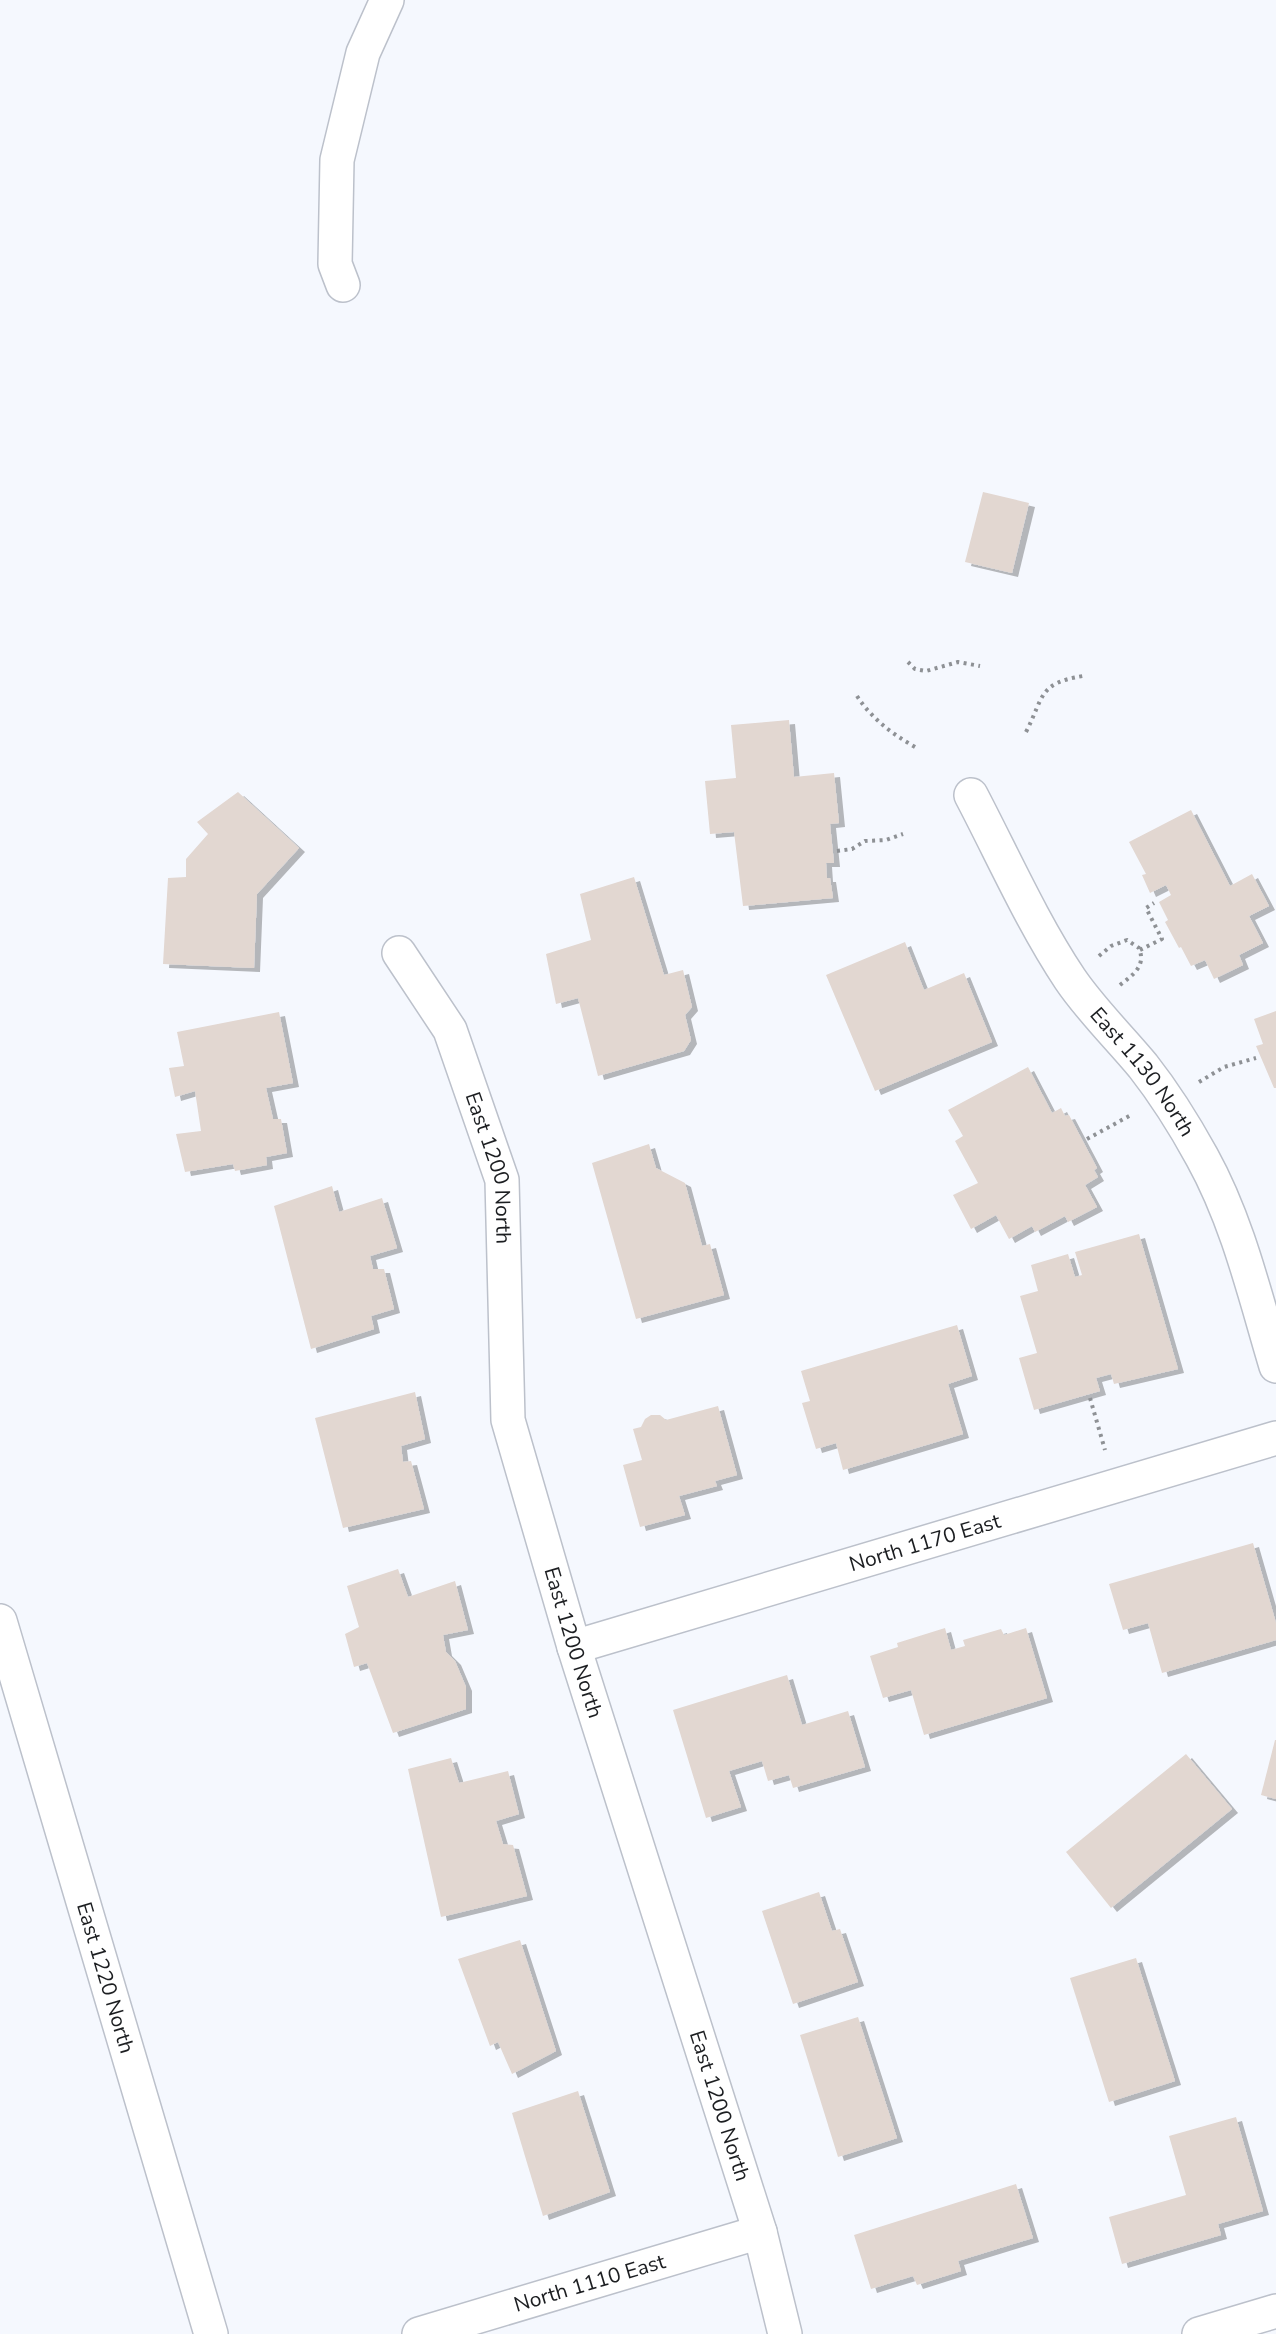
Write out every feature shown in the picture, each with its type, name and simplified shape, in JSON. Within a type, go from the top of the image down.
[{"type":"street","points":[[343,285],[335,264],[337,160],[363,53],[387,0]]},
{"type":"street","name":"East 1130 North","points":[[970,795],[1045,937],[1070,979],[1143,1067],[1175,1112],[1202,1158],[1222,1197],[1236,1233],[1276,1366]]},
{"type":"street","name":"East 1200 North","points":[[399,953],[450,1030],[502,1180],[508,1420],[574,1647],[760,2232],[785,2334]]},
{"type":"street","name":"North 1170 East","points":[[574,1647],[1276,1438]]},
{"type":"street","name":"East 1220 North","points":[[0,1621],[211,2334]]},
{"type":"street","name":"North 1110 East","points":[[419,2334],[760,2232]]},
{"type":"street","points":[[1199,2334],[1276,2311]]},
{"type":"path","points":[[908,662],[915,669],[926,670],[958,662],[980,666]]},
{"type":"path","points":[[1026,732],[1046,690],[1054,683],[1083,676]]},
{"type":"path","points":[[857,696],[868,713],[880,724],[915,747]]},
{"type":"path","points":[[837,850],[852,849],[865,841],[886,840],[903,834]]},
{"type":"path","points":[[1140,950],[1162,939],[1146,908],[1154,903]]},
{"type":"path","points":[[1096,958],[1111,946],[1127,940],[1134,942],[1143,960],[1140,967],[1118,987]]},
{"type":"path","points":[[1194,1086],[1224,1067],[1256,1058]]},
{"type":"path","points":[[1087,1139],[1137,1112]]},
{"type":"path","points":[[1090,1398],[1107,1456]]},
{"type":"building","points":[[983,492],[1029,503],[1012,573],[965,562]]},
{"type":"building","points":[[789,720],[794,777],[834,773],[839,823],[830,824],[834,863],[826,863],[827,878],[830,878],[833,898],[743,906],[734,832],[710,834],[705,781],[736,778],[731,725]]},
{"type":"building","points":[[238,792],[299,848],[257,894],[254,968],[163,964],[168,878],[186,877],[186,859],[208,834],[197,822]]},
{"type":"building","points":[[1191,810],[1230,886],[1252,874],[1269,906],[1249,916],[1263,943],[1239,955],[1243,965],[1214,979],[1205,960],[1191,966],[1181,947],[1179,948],[1165,922],[1168,920],[1159,902],[1171,895],[1166,885],[1150,893],[1142,875],[1146,874],[1129,842]]},
{"type":"building","points":[[634,877],[664,975],[683,970],[692,1007],[685,1015],[691,1040],[684,1051],[598,1076],[578,998],[556,1004],[546,954],[591,940],[580,894]]},
{"type":"building","points":[[905,942],[924,990],[964,973],[992,1042],[875,1091],[826,975]]},
{"type":"building","points":[[1276,1011],[1276,1088],[1274,1088],[1256,1046],[1263,1044],[1254,1019]]},
{"type":"building","points":[[279,1012],[293,1083],[266,1088],[273,1119],[281,1119],[287,1153],[266,1157],[267,1165],[235,1171],[233,1164],[185,1172],[176,1134],[201,1131],[195,1091],[175,1097],[169,1068],[184,1066],[177,1032]]},
{"type":"building","points":[[1028,1067],[1052,1113],[1061,1108],[1065,1116],[1069,1115],[1097,1168],[1094,1170],[1098,1177],[1085,1185],[1097,1207],[1068,1222],[1065,1216],[1035,1232],[1032,1226],[1009,1239],[996,1215],[971,1229],[953,1195],[978,1183],[955,1141],[963,1136],[948,1110]]},
{"type":"building","points":[[649,1144],[656,1168],[685,1183],[702,1246],[710,1244],[724,1295],[636,1319],[592,1163]]},
{"type":"building","points":[[332,1186],[339,1212],[382,1198],[397,1248],[370,1256],[373,1269],[384,1269],[394,1309],[371,1316],[374,1329],[311,1349],[274,1206]]},
{"type":"building","points":[[1139,1234],[1178,1369],[1114,1384],[1111,1374],[1096,1378],[1100,1391],[1034,1410],[1019,1358],[1037,1353],[1020,1296],[1038,1291],[1031,1265],[1068,1254],[1075,1277],[1082,1275],[1075,1252]]},
{"type":"building","points":[[957,1325],[972,1376],[948,1384],[963,1434],[843,1470],[836,1443],[816,1449],[802,1403],[810,1401],[801,1371]]},
{"type":"building","points":[[415,1392],[425,1439],[401,1446],[403,1462],[411,1461],[424,1509],[343,1528],[315,1418]]},
{"type":"building","points":[[718,1406],[737,1475],[715,1481],[717,1486],[679,1496],[685,1515],[640,1527],[623,1465],[642,1460],[633,1429],[641,1427],[645,1419],[651,1415],[660,1415],[666,1420]]},
{"type":"building","points":[[1253,1543],[1276,1623],[1276,1640],[1162,1673],[1148,1623],[1123,1630],[1109,1584]]},
{"type":"building","points":[[398,1569],[408,1597],[455,1581],[468,1630],[443,1635],[446,1652],[455,1661],[466,1687],[466,1709],[393,1733],[367,1663],[354,1667],[345,1634],[359,1627],[347,1586]]},
{"type":"building","points":[[945,1628],[951,1650],[965,1646],[963,1640],[1001,1629],[1004,1635],[1026,1628],[1047,1698],[924,1735],[911,1690],[883,1698],[870,1656],[898,1647],[897,1643]]},
{"type":"building","points":[[787,1675],[802,1725],[848,1711],[865,1767],[793,1788],[789,1775],[768,1781],[762,1761],[729,1771],[741,1807],[706,1818],[673,1710]]},
{"type":"building","points":[[1276,1740],[1276,1799],[1261,1795]]},
{"type":"building","points":[[1186,1754],[1232,1809],[1111,1908],[1066,1852]]},
{"type":"building","points":[[451,1758],[459,1783],[508,1771],[519,1814],[496,1821],[503,1844],[513,1845],[527,1896],[441,1917],[408,1769]]},
{"type":"building","points":[[819,1892],[832,1931],[840,1929],[858,1982],[793,2004],[762,1911]]},
{"type":"building","points":[[520,1940],[556,2051],[512,2074],[498,2042],[490,2046],[458,1959]]},
{"type":"building","points":[[1136,1958],[1175,2081],[1109,2102],[1070,1978]]},
{"type":"building","points":[[858,2017],[897,2138],[838,2157],[800,2035]]},
{"type":"building","points":[[578,2091],[610,2192],[543,2216],[512,2113]]},
{"type":"building","points":[[1236,2117],[1263,2211],[1218,2224],[1221,2235],[1122,2264],[1109,2217],[1186,2195],[1169,2136]]},
{"type":"building","points":[[1016,2184],[1033,2238],[958,2261],[961,2271],[917,2285],[913,2276],[871,2289],[854,2235]]}]
